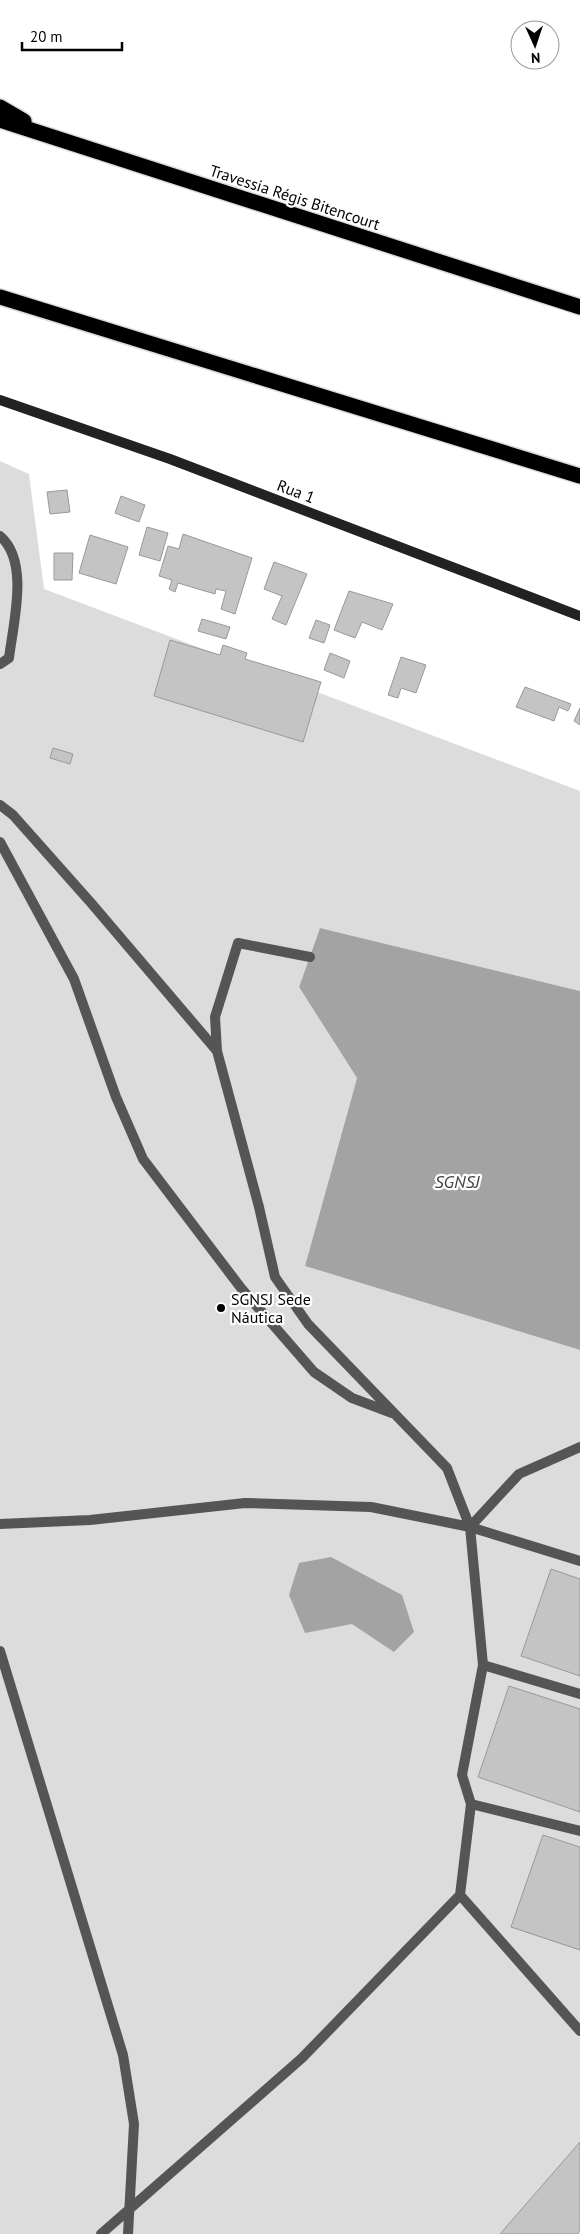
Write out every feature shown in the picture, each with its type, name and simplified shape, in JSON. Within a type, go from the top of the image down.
[{"type":"highway","points":[[0,107],[51,136]]},
{"type":"highway","name":"Travessia Régis Bitencourt","points":[[0,120],[580,307]]},
{"type":"highway","points":[[0,297],[580,476]]},
{"type":"street","name":"Rua 1","points":[[0,400],[170,459],[580,616]]},
{"type":"lane","points":[[0,536],[8,542],[14,561],[18,587],[9,658],[0,664]]},
{"type":"lane","points":[[0,805],[13,815],[92,904],[217,1051]]},
{"type":"lane","points":[[0,842],[74,979],[116,1098],[143,1158],[241,1288],[314,1372],[352,1398],[395,1414]]},
{"type":"lane","points":[[101,2234],[302,2058],[460,1896],[472,1804],[462,1775],[483,1665],[470,1527],[447,1468],[308,1324],[275,1277],[259,1207],[217,1051],[215,1017],[238,943],[310,957]]},
{"type":"lane","points":[[470,1527],[519,1474],[580,1447]]},
{"type":"lane","points":[[0,1524],[90,1520],[245,1503],[371,1507],[470,1527],[580,1561]]},
{"type":"lane","points":[[0,1651],[123,2055],[134,2124],[128,2234]]},
{"type":"lane","points":[[483,1665],[580,1694]]},
{"type":"lane","points":[[472,1804],[580,1831]]},
{"type":"lane","points":[[460,1896],[580,2031]]},
{"type":"shaded area","name":"SGNSJ Sede Náutica","points":[[0,461],[29,474],[44,589],[580,791],[580,991],[320,928],[299,987],[357,1078],[305,1266],[580,1350],[580,2234],[0,2234]]},
{"type":"water","name":"SGNSJ","points":[[320,928],[580,991],[580,1350],[305,1266],[357,1078],[299,987]]},
{"type":"water","points":[[331,1557],[402,1595],[414,1632],[394,1652],[352,1624],[305,1633],[289,1595],[299,1563]]},
{"type":"building","points":[[67,490],[70,512],[50,514],[47,492]]},
{"type":"building","points":[[121,496],[145,505],[139,522],[115,513]]},
{"type":"building","points":[[147,527],[168,533],[160,561],[139,555]]},
{"type":"building","points":[[183,534],[252,558],[235,614],[221,609],[226,591],[216,589],[215,594],[178,583],[175,592],[169,589],[172,580],[159,576],[168,546],[179,549]]},
{"type":"building","points":[[90,535],[128,547],[116,584],[79,573]]},
{"type":"building","points":[[54,553],[73,553],[72,580],[54,580]]},
{"type":"building","points":[[274,562],[307,574],[286,625],[272,619],[282,596],[264,589]]},
{"type":"building","points":[[349,591],[393,604],[382,630],[362,622],[355,638],[334,630]]},
{"type":"building","points":[[202,619],[230,627],[226,639],[198,631]]},
{"type":"building","points":[[316,620],[330,625],[324,643],[309,638]]},
{"type":"building","points":[[170,640],[220,655],[223,645],[247,653],[245,659],[321,682],[303,742],[154,696]]},
{"type":"building","points":[[330,653],[350,661],[344,678],[324,670]]},
{"type":"building","points":[[401,657],[426,665],[416,693],[401,688],[398,698],[388,695]]},
{"type":"building","points":[[525,687],[571,704],[568,711],[559,707],[554,721],[516,707]]},
{"type":"building","points":[[580,708],[580,725],[574,721]]},
{"type":"building","points":[[53,748],[73,754],[70,764],[50,758]]},
{"type":"building","points":[[551,1569],[580,1579],[580,1676],[521,1656]]},
{"type":"building","points":[[509,1686],[580,1709],[580,1812],[478,1777]]},
{"type":"building","points":[[543,1835],[580,1847],[580,1950],[511,1927]]},
{"type":"building","points":[[580,2142],[580,2231],[577,2234],[500,2234]]},
{"type":"place","name":"SGNSJ Sede Náutica","points":[[221,1308]]}]
